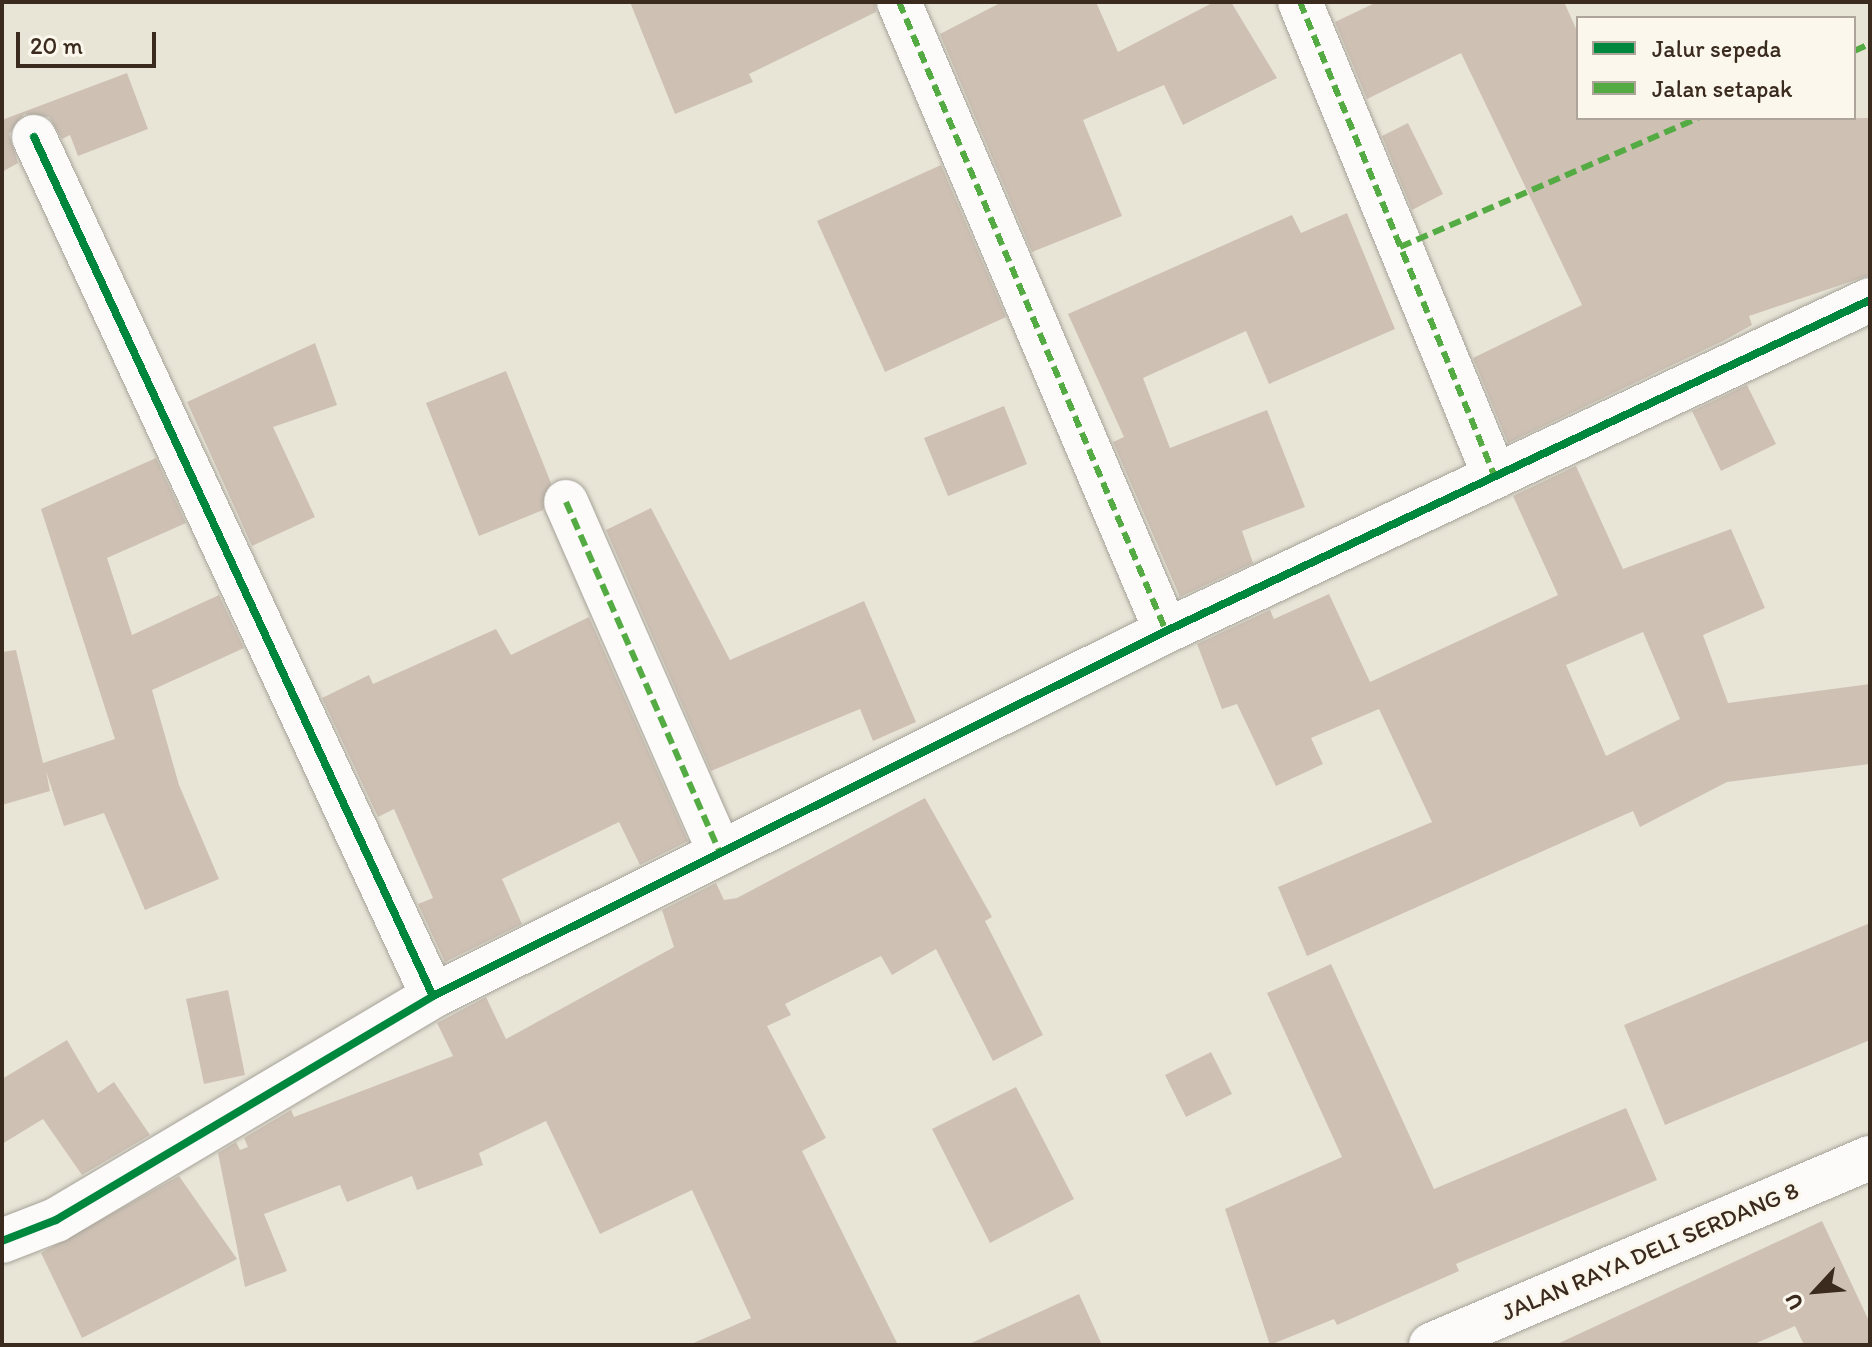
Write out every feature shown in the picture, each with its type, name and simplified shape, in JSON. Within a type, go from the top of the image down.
[{"type":"street","points":[[899,2],[1166,631]]},
{"type":"street","points":[[1300,2],[1495,477]]},
{"type":"street","points":[[34,137],[433,996]]},
{"type":"street","points":[[2,1241],[56,1220],[433,996],[1166,631],[1870,300]]},
{"type":"street","points":[[566,502],[720,853]]},
{"type":"street","name":"JALAN RAYA DELI SERDANG 8","points":[[1431,1345],[1870,1158]]},
{"type":"building","points":[[630,2],[875,2],[876,12],[749,74],[753,82],[675,114]]},
{"type":"building","points":[[1002,2],[1096,2],[1118,52],[1214,2],[1231,2],[1277,78],[1183,125],[1164,85],[1083,120],[1122,216],[1032,252],[940,34]]},
{"type":"building","points":[[1377,2],[1564,2],[1576,29],[1576,120],[1870,118],[1870,275],[1749,316],[1752,325],[1725,340],[1508,443],[1473,358],[1582,305],[1461,53],[1367,99],[1335,22]]},
{"type":"building","points":[[127,73],[148,129],[78,156],[70,135],[62,139],[49,117],[24,114],[9,134],[18,163],[2,172],[2,120]]},
{"type":"building","points":[[1408,123],[1443,194],[1412,210],[1382,136]]},
{"type":"building","points":[[941,165],[1006,317],[885,372],[817,221]]},
{"type":"building","points":[[1347,213],[1395,329],[1269,384],[1246,331],[1143,378],[1170,448],[1267,410],[1305,507],[1242,531],[1253,563],[1180,597],[1113,442],[1124,437],[1068,314],[1292,215],[1301,233]]},
{"type":"building","points":[[315,343],[337,405],[273,427],[315,517],[252,546],[187,402]]},
{"type":"building","points":[[506,371],[551,483],[543,510],[479,536],[426,403]]},
{"type":"building","points":[[1747,385],[1776,444],[1721,471],[1692,411]]},
{"type":"building","points":[[1004,406],[1027,464],[948,496],[924,438]]},
{"type":"building","points":[[156,458],[186,523],[107,558],[132,635],[219,595],[244,648],[152,690],[179,785],[219,879],[145,910],[104,813],[64,826],[46,771],[50,791],[2,805],[2,652],[16,650],[43,763],[115,739],[41,509]]},
{"type":"building","points":[[1576,466],[1623,569],[1731,529],[1765,608],[1703,635],[1728,703],[1870,684],[1870,764],[1727,782],[1640,827],[1633,811],[1307,956],[1278,887],[1432,822],[1379,709],[1311,738],[1323,764],[1276,786],[1237,704],[1222,709],[1197,644],[1270,610],[1274,619],[1329,594],[1370,682],[1558,595],[1513,496]],"holes":[[[1643,632],[1680,719],[1606,756],[1566,665]]]},
{"type":"building","points":[[651,508],[730,660],[864,601],[916,722],[873,741],[860,709],[711,771],[606,530]]},
{"type":"building","points":[[589,617],[688,841],[640,865],[619,822],[502,879],[522,924],[445,962],[418,904],[433,898],[394,809],[378,817],[322,698],[369,675],[373,684],[496,629],[511,655]]},
{"type":"building","points":[[925,798],[992,917],[985,921],[1043,1035],[993,1061],[936,949],[892,975],[881,956],[785,1004],[791,1015],[767,1026],[826,1138],[802,1151],[898,1345],[689,1345],[751,1318],[692,1190],[600,1234],[546,1121],[479,1153],[483,1165],[417,1190],[412,1176],[347,1202],[340,1185],[264,1214],[287,1271],[245,1287],[218,1153],[236,1142],[240,1150],[248,1147],[244,1138],[291,1110],[294,1117],[453,1056],[437,1023],[486,997],[506,1039],[674,947],[662,910],[716,883],[724,900],[737,898]]},
{"type":"building","points":[[1870,923],[1870,1040],[1665,1125],[1624,1025]]},
{"type":"building","points":[[1331,964],[1434,1189],[1626,1108],[1657,1180],[1456,1264],[1459,1271],[1337,1325],[1334,1319],[1270,1345],[1225,1209],[1342,1157],[1267,993]]},
{"type":"building","points":[[228,990],[245,1075],[204,1084],[186,999]]},
{"type":"building","points":[[67,1040],[98,1093],[114,1082],[150,1135],[82,1175],[43,1119],[2,1144],[2,1079]]},
{"type":"building","points":[[1211,1052],[1232,1094],[1186,1117],[1165,1075]]},
{"type":"building","points":[[1016,1087],[1074,1199],[990,1243],[932,1129]]},
{"type":"building","points":[[179,1176],[237,1259],[82,1338],[41,1253]]},
{"type":"building","points":[[1822,1221],[1870,1323],[1870,1345],[1804,1345],[1795,1326],[1752,1345],[1555,1345]]},
{"type":"building","points":[[1079,1294],[1102,1345],[967,1345]]},
{"type":"marked path","points":[[899,2],[1166,631]]},
{"type":"marked path","points":[[1300,2],[1495,477]]},
{"type":"marked path","points":[[1856,50],[1870,44]]},
{"type":"marked path","points":[[1400,247],[1693,120]]},
{"type":"marked path","points":[[566,502],[720,853]]},
{"type":"cycle path","points":[[34,137],[433,996]]},
{"type":"cycle path","points":[[2,1241],[56,1220],[433,996],[1166,631],[1870,300]]}]
